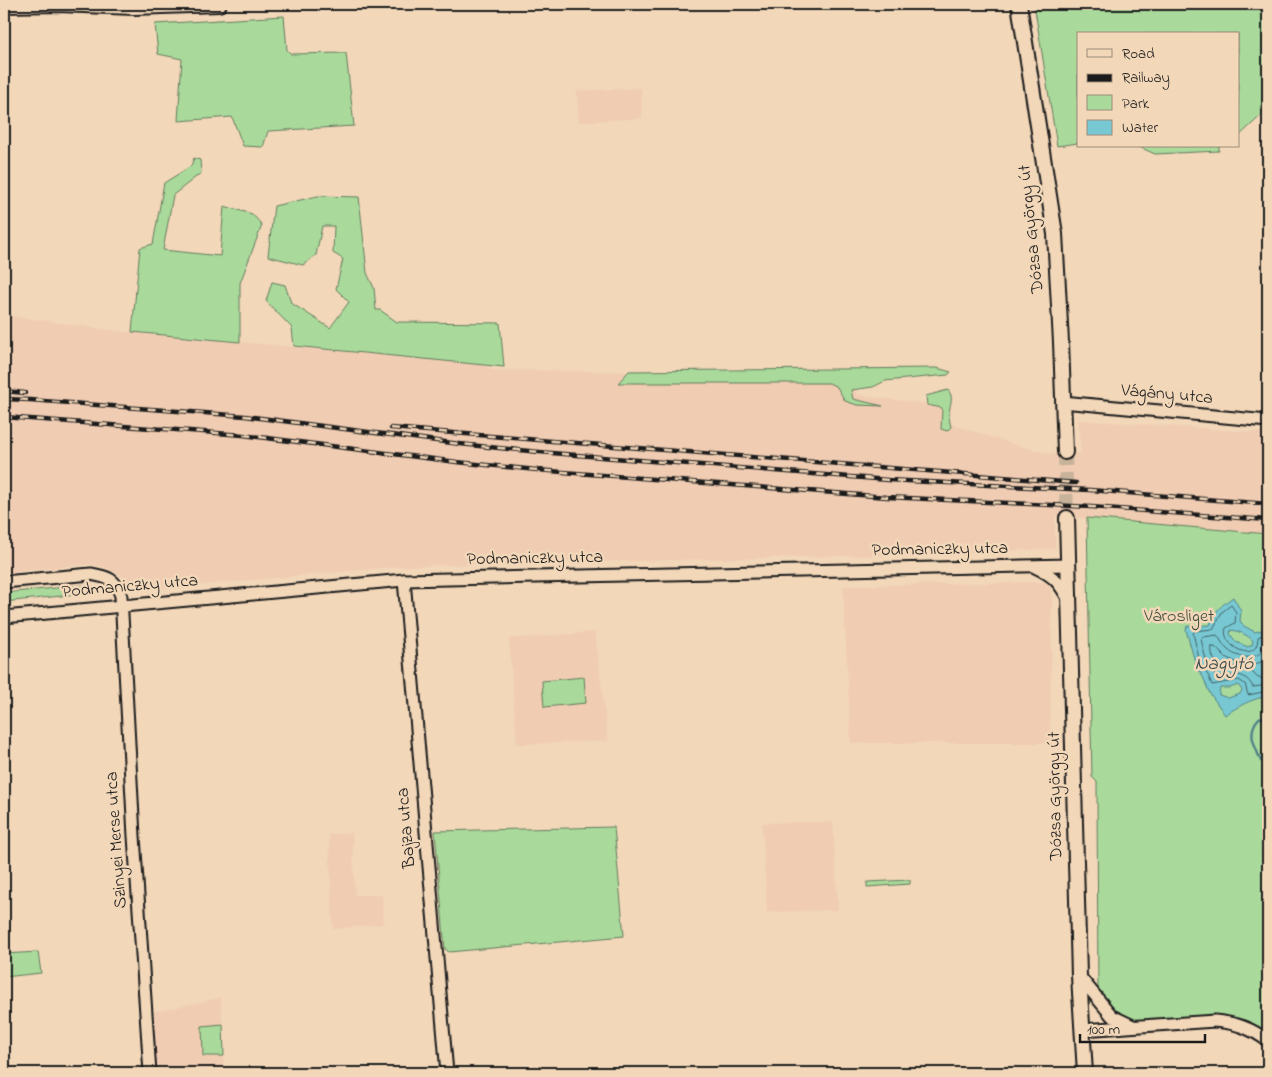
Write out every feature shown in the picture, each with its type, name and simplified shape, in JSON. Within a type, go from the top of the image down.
[{"type":"main road","points":[[4,5],[219,4]]},
{"type":"main road","name":"Dózsa György út","points":[[1019,4],[1055,234],[1065,452]]},
{"type":"main road","name":"Dózsa György út","points":[[1067,518],[1079,976],[1085,1073]]},
{"type":"street","name":"Vágány utca","points":[[1062,402],[1268,421]]},
{"type":"street","name":"Podmaniczky utca","points":[[4,617],[404,580],[1069,565]]},
{"type":"street","points":[[1034,566],[1048,573],[1059,582],[1070,602]]},
{"type":"street","name":"Szinyei Merse utca","points":[[4,582],[91,574],[105,576],[118,586],[121,596],[134,836],[150,1073]]},
{"type":"street","name":"Bajza utca","points":[[404,580],[447,1073]]},
{"type":"street","points":[[1079,976],[1112,1016],[1134,1026]]},
{"type":"street","points":[[1082,1030],[1215,1021],[1250,1028],[1268,1041]]},
{"type":"shaded area","points":[[641,88],[642,118],[579,122],[577,91]]},
{"type":"shaded area","points":[[4,315],[117,331],[406,357],[407,330],[493,370],[730,373],[857,368],[856,395],[952,407],[950,424],[1050,454],[1081,453],[1078,420],[1268,433],[1268,534],[1055,516],[1055,549],[891,555],[405,566],[155,589],[144,589],[107,568],[90,564],[4,573]]},
{"type":"shaded area","points":[[1044,582],[1050,587],[1052,598],[1050,743],[851,743],[843,586]]},
{"type":"shaded area","points":[[595,632],[608,741],[517,744],[509,639]]},
{"type":"shaded area","points":[[833,822],[838,910],[767,912],[762,823]]},
{"type":"shaded area","points":[[352,833],[355,895],[382,895],[383,924],[333,929],[329,834]]},
{"type":"shaded area","points":[[221,998],[224,1073],[156,1073],[153,1012]]},
{"type":"green space","points":[[1034,4],[1268,4],[1268,109],[1240,135],[1240,32],[1077,32],[1077,143],[1057,146]]},
{"type":"green space","points":[[284,16],[287,50],[291,54],[346,53],[354,126],[268,131],[263,147],[243,146],[232,117],[178,121],[182,59],[158,54],[155,24]]},
{"type":"green space","points":[[1142,148],[1219,148],[1219,151],[1155,154]]},
{"type":"green space","points":[[194,158],[200,160],[201,173],[173,195],[163,250],[220,256],[224,206],[252,214],[262,225],[240,283],[240,342],[132,332],[140,248],[153,244],[164,183],[191,166]]},
{"type":"green space","points":[[318,196],[359,197],[367,273],[374,288],[376,310],[380,310],[397,322],[500,323],[504,367],[294,346],[292,328],[266,301],[272,282],[285,285],[291,303],[330,328],[349,302],[336,289],[343,259],[333,253],[334,226],[322,226],[316,255],[303,265],[268,256],[274,206]]},
{"type":"green space","points":[[937,368],[951,372],[948,375],[885,381],[873,387],[851,390],[853,399],[883,406],[857,405],[845,401],[837,387],[829,383],[618,383],[629,371]]},
{"type":"green space","points":[[948,390],[951,399],[949,414],[951,427],[947,431],[941,429],[942,408],[927,405],[926,396]]},
{"type":"green space","name":"Városliget","points":[[1087,518],[1268,534],[1268,1041],[1239,1025],[1134,1027],[1098,997],[1097,782],[1092,777]]},
{"type":"green space","points":[[87,585],[89,593],[4,602],[4,593]]},
{"type":"green space","points":[[584,677],[586,703],[544,707],[542,681]]},
{"type":"green space","points":[[614,827],[624,936],[449,952],[445,949],[435,831]]},
{"type":"green space","points":[[910,880],[910,884],[867,887],[867,882]]},
{"type":"green space","points":[[38,952],[41,973],[4,977],[4,954]]},
{"type":"green space","points":[[223,1024],[224,1056],[203,1056],[202,1026]]},
{"type":"water","name":"Nagytó","points":[[1233,597],[1241,611],[1240,621],[1244,626],[1255,632],[1263,630],[1263,625],[1268,626],[1268,696],[1245,703],[1225,715],[1209,692],[1203,677],[1197,669],[1186,630],[1187,626],[1210,625],[1216,612]],"holes":[[[1231,630],[1249,637],[1253,641],[1252,645],[1248,647],[1236,642],[1230,634]],[[1238,685],[1242,690],[1240,694],[1228,698],[1219,695],[1220,688],[1230,688]]]},
{"type":"waterway","points":[[1261,761],[1252,734],[1255,723],[1259,718],[1268,717]]},
{"type":"tunnel","points":[[1065,452],[1067,518]]},
{"type":"railway","points":[[4,391],[25,393]]},
{"type":"railway","points":[[4,399],[245,416],[460,444],[539,452],[888,480],[1090,490],[1268,504]]},
{"type":"railway","points":[[4,417],[243,435],[457,462],[537,470],[887,497],[1091,507],[1268,520]]},
{"type":"railway","points":[[391,428],[1076,483]]}]
